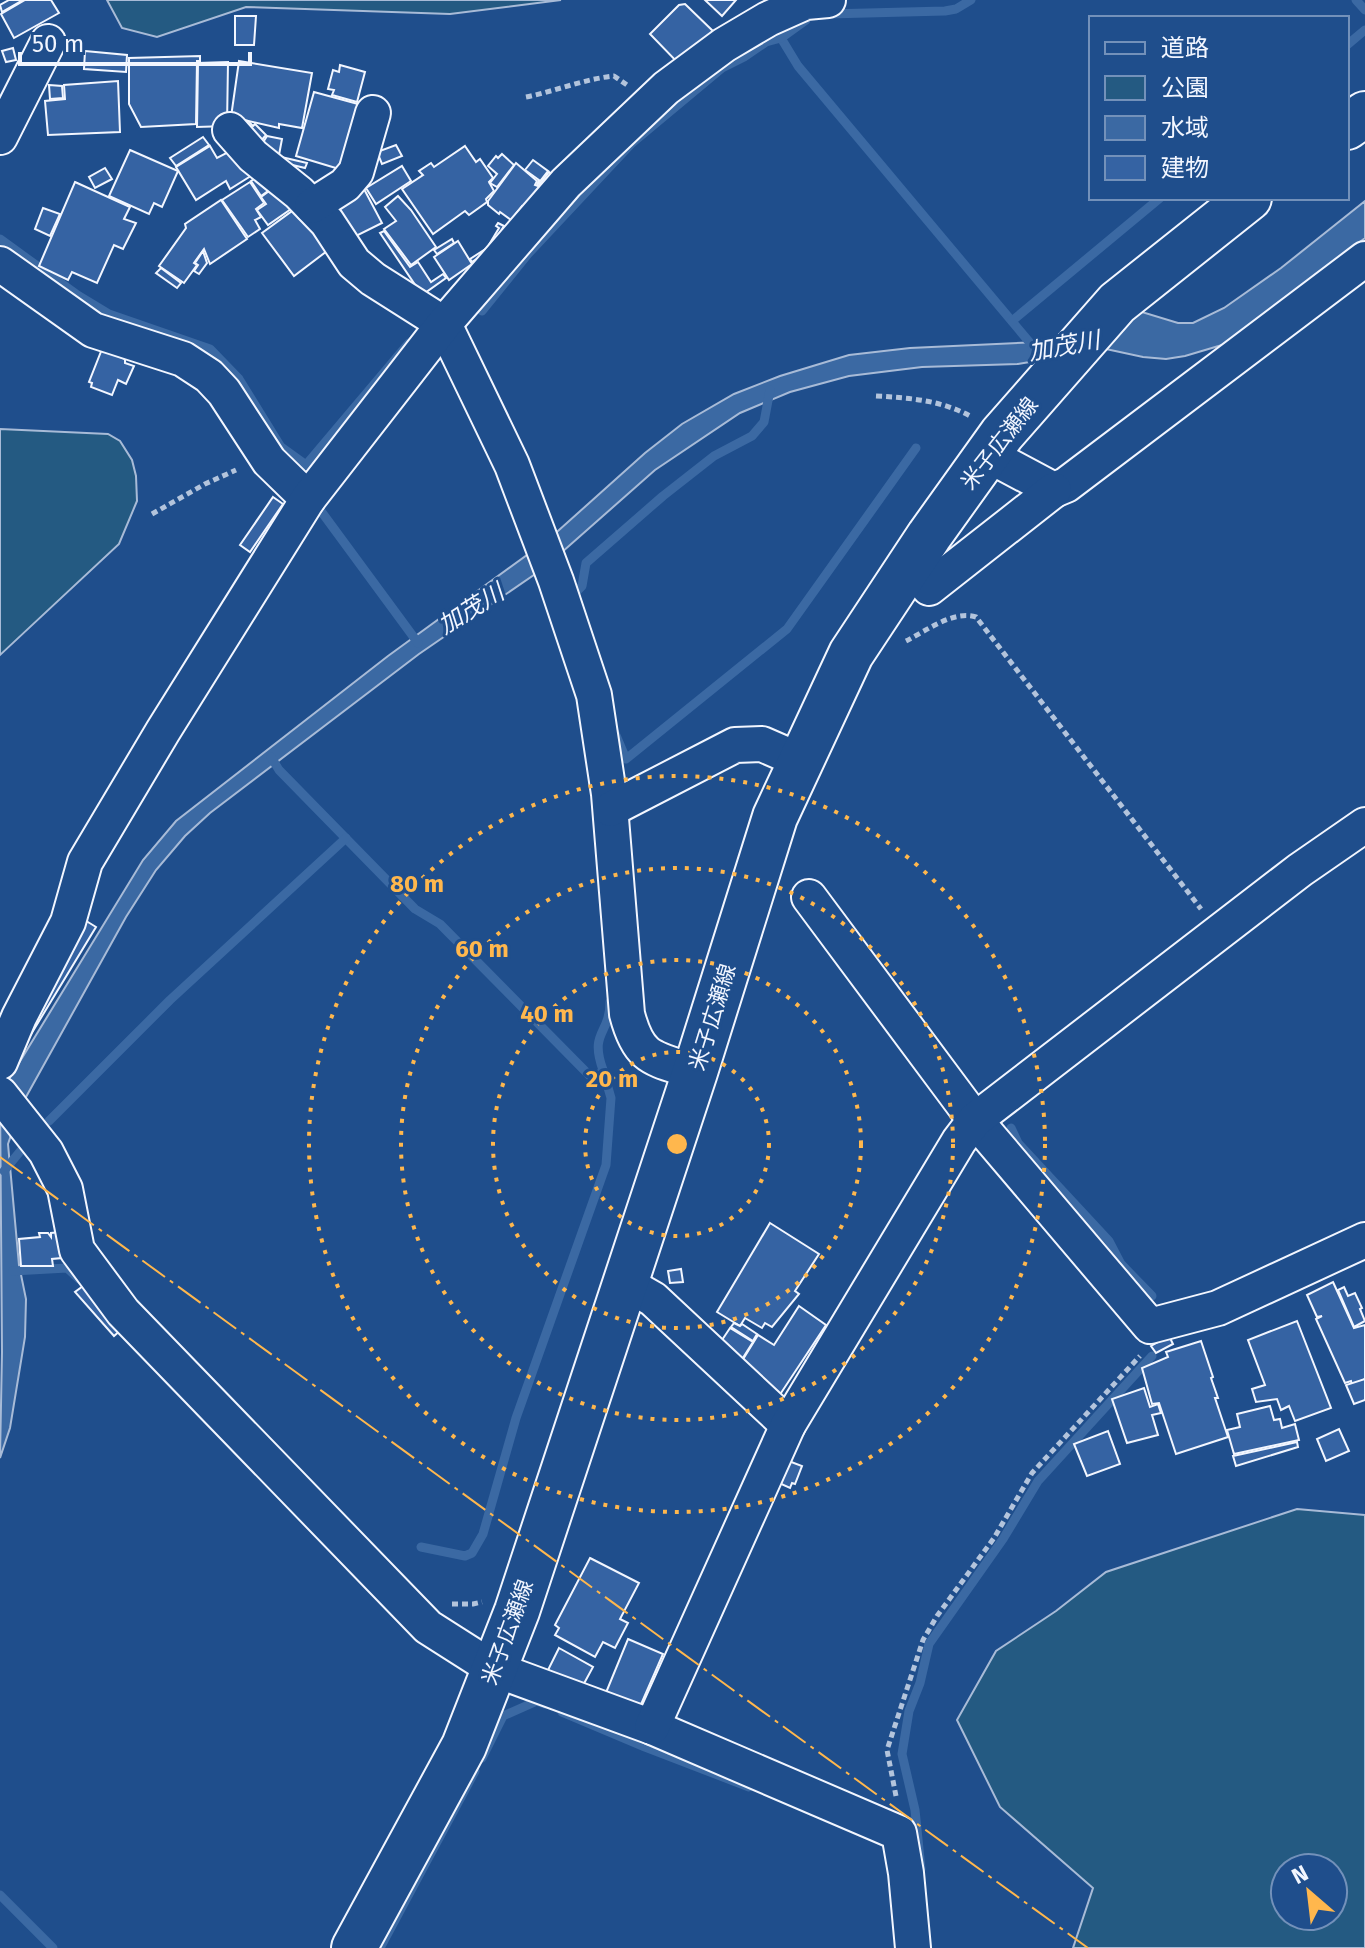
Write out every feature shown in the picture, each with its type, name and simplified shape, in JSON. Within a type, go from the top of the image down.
[{"type":"main road","name":"米子広瀬線","points":[[354,1948],[464,1746],[517,1611],[695,1072],[775,817],[851,654],[929,536],[995,445],[1043,387],[1117,303],[1246,200]]},
{"type":"street","points":[[0,1062],[19,1017],[68,922],[85,862],[163,731],[308,499],[444,324],[566,183],[692,67],[768,19],[806,2],[828,0]]},
{"type":"street","points":[[0,137],[48,42]]},
{"type":"street","points":[[312,206],[345,185],[356,172],[373,113]]},
{"type":"street","points":[[230,130],[253,156],[327,222],[354,263],[373,279],[444,324],[512,465],[594,695],[611,809],[627,1014],[632,1035],[644,1052],[695,1072]]},
{"type":"street","points":[[929,588],[1054,490],[1066,485],[1365,259]]},
{"type":"street","points":[[0,264],[93,330],[183,359],[209,376],[224,392],[269,461],[308,499]]},
{"type":"street","points":[[995,445],[1054,490]]},
{"type":"street","points":[[611,809],[735,745],[762,744],[801,761]]},
{"type":"street","points":[[652,1727],[788,1425],[959,1141],[975,1120],[1219,932],[1365,825]]},
{"type":"street","points":[[809,897],[975,1120],[1150,1326],[1218,1308],[1365,1240]]},
{"type":"street","points":[[0,1094],[46,1152],[65,1189],[77,1250],[123,1312],[428,1627],[494,1669],[652,1727],[899,1833],[913,1948]]},
{"type":"street","points":[[625,1283],[653,1299],[788,1425]]},
{"type":"path","points":[[526,97],[563,89],[588,79],[614,76],[652,101]]},
{"type":"path","points":[[876,396],[923,399],[958,410],[995,445]]},
{"type":"path","points":[[152,514],[233,470],[269,461]]},
{"type":"path","points":[[851,654],[878,654],[952,618],[967,614],[976,617],[1219,932]]},
{"type":"path","points":[[899,1833],[898,1807],[887,1750],[923,1640],[994,1538],[1032,1473],[1139,1356],[1146,1345],[1150,1326]]},
{"type":"green space","points":[[107,0],[561,0],[450,14],[246,7],[157,37],[122,28]]},
{"type":"green space","points":[[0,429],[108,434],[120,441],[132,460],[137,501],[119,544],[0,655]]},
{"type":"green space","points":[[1297,1509],[1365,1515],[1365,1948],[1073,1948],[1093,1888],[1000,1807],[957,1720],[996,1651],[1056,1611],[1106,1572]]},
{"type":"water","name":"加茂川","points":[[1365,201],[1365,238],[1232,342],[1166,359],[1106,349],[1018,364],[922,367],[849,376],[790,392],[740,413],[655,470],[544,568],[419,654],[210,813],[185,836],[156,870],[126,917],[21,1106],[8,1144],[19,1265],[26,1299],[25,1337],[10,1428],[0,1458],[0,1094],[143,860],[176,821],[388,656],[549,539],[682,424],[734,394],[849,355],[910,348],[1038,342],[1142,312],[1178,323],[1193,323],[1224,308],[1281,268]]},
{"type":"building","points":[[9,0],[23,0],[2,12],[0,5]]},
{"type":"building","points":[[25,0],[51,0],[59,13],[14,38],[1,14]]},
{"type":"building","points":[[705,0],[736,0],[722,16]]},
{"type":"building","points":[[685,4],[716,34],[679,64],[650,34],[679,5]]},
{"type":"building","points":[[235,16],[256,16],[254,45],[235,45]]},
{"type":"building","points":[[13,48],[16,60],[6,62],[2,51]]},
{"type":"building","points":[[85,51],[127,55],[126,72],[84,69]]},
{"type":"building","points":[[200,56],[200,61],[197,61],[196,124],[141,127],[129,104],[129,58]]},
{"type":"building","points":[[239,61],[312,73],[302,128],[279,124],[279,128],[231,117]]},
{"type":"building","points":[[228,62],[227,126],[197,127],[198,63]]},
{"type":"building","points":[[340,65],[365,72],[357,102],[332,95],[334,90],[328,89],[333,70],[339,72]]},
{"type":"building","points":[[118,81],[120,132],[48,135],[45,101],[65,99],[64,85]]},
{"type":"building","points":[[49,85],[62,86],[63,98],[50,99]]},
{"type":"building","points":[[314,92],[358,104],[339,169],[296,156]]},
{"type":"building","points":[[231,118],[248,121],[253,126],[255,124],[266,135],[255,148]]},
{"type":"building","points":[[267,136],[282,139],[279,155],[260,154]]},
{"type":"building","points":[[203,137],[209,145],[176,166],[170,158]]},
{"type":"building","points":[[396,145],[402,156],[382,164],[377,152]]},
{"type":"building","points":[[210,146],[217,158],[238,147],[254,174],[230,189],[226,181],[196,200],[176,167]]},
{"type":"building","points":[[465,146],[476,162],[480,159],[493,178],[489,182],[494,191],[486,199],[487,202],[469,215],[465,211],[433,234],[402,189],[423,175],[419,171],[431,163],[434,167]]},
{"type":"building","points":[[130,150],[178,171],[162,207],[154,203],[149,214],[109,196]]},
{"type":"building","points":[[502,154],[514,165],[497,187],[490,183],[497,174],[488,166]]},
{"type":"building","points":[[277,156],[307,163],[305,168],[276,161]]},
{"type":"building","points":[[533,160],[548,171],[537,185],[539,180],[525,170]]},
{"type":"building","points":[[516,163],[537,181],[535,185],[538,186],[549,172],[556,178],[529,211],[522,206],[511,220],[488,205],[488,201]]},
{"type":"building","points":[[402,166],[411,181],[376,204],[366,188]]},
{"type":"building","points":[[105,168],[112,179],[95,188],[89,177]]},
{"type":"building","points":[[260,175],[275,186],[261,196],[251,181]]},
{"type":"building","points":[[75,182],[130,207],[124,219],[136,223],[123,249],[114,245],[97,283],[72,272],[68,280],[39,266]]},
{"type":"building","points":[[250,182],[264,203],[256,209],[261,217],[255,220],[260,229],[248,237],[222,200]]},
{"type":"building","points":[[276,186],[291,209],[268,225],[257,210],[266,204],[261,197]]},
{"type":"building","points":[[364,189],[382,223],[354,237],[336,204]]},
{"type":"building","points":[[398,196],[436,247],[411,265],[384,229],[396,221],[385,207]]},
{"type":"building","points":[[221,200],[247,239],[210,264],[204,249],[184,283],[159,266],[186,228],[185,224]]},
{"type":"building","points":[[299,206],[331,248],[294,276],[262,233]]},
{"type":"building","points":[[43,208],[60,214],[50,236],[35,229]]},
{"type":"building","points":[[498,223],[504,226],[490,250],[472,262],[470,259],[487,248],[499,228],[496,226]]},
{"type":"building","points":[[384,231],[410,267],[418,262],[431,282],[443,274],[446,278],[422,295],[380,233]]},
{"type":"building","points":[[452,239],[454,243],[437,254],[434,250]]},
{"type":"building","points":[[458,241],[472,264],[449,280],[434,257]]},
{"type":"building","points":[[203,251],[207,263],[199,274],[194,271],[198,265],[195,263]]},
{"type":"building","points":[[161,268],[181,283],[177,288],[156,273]]},
{"type":"building","points":[[102,349],[134,366],[126,384],[118,380],[112,395],[91,387],[92,383],[89,382]]},
{"type":"building","points":[[273,497],[283,504],[250,552],[240,545]]},
{"type":"building","points":[[83,919],[96,927],[30,1036],[21,1031]]},
{"type":"building","points":[[770,1223],[819,1254],[795,1291],[799,1294],[772,1327],[765,1323],[762,1328],[745,1318],[740,1326],[717,1312]]},
{"type":"building","points":[[60,1232],[62,1258],[52,1259],[53,1266],[21,1266],[19,1239],[40,1237],[39,1233],[48,1233],[51,1237],[51,1233]]},
{"type":"building","points":[[681,1269],[683,1282],[670,1283],[668,1271]]},
{"type":"building","points":[[1333,1282],[1354,1328],[1365,1325],[1365,1379],[1352,1385],[1351,1381],[1345,1383],[1316,1319],[1322,1316],[1317,1317],[1307,1295]]},
{"type":"building","points":[[83,1286],[122,1329],[114,1336],[75,1292]]},
{"type":"building","points":[[1344,1287],[1348,1296],[1355,1293],[1362,1308],[1365,1321],[1354,1327],[1338,1290]]},
{"type":"building","points":[[799,1306],[826,1325],[779,1396],[737,1369],[758,1335],[774,1345]]},
{"type":"building","points":[[1297,1321],[1331,1408],[1295,1421],[1289,1406],[1281,1410],[1277,1399],[1256,1402],[1252,1389],[1265,1385],[1248,1340]]},
{"type":"building","points":[[734,1323],[742,1324],[757,1334],[753,1341],[731,1327]]},
{"type":"building","points":[[730,1328],[753,1342],[739,1364],[716,1349]]},
{"type":"building","points":[[1169,1336],[1173,1344],[1156,1353],[1151,1346]]},
{"type":"building","points":[[1201,1341],[1228,1437],[1176,1454],[1159,1403],[1152,1404],[1142,1368],[1168,1357],[1166,1352]]},
{"type":"building","points":[[1365,1379],[1365,1400],[1354,1404],[1346,1385]]},
{"type":"building","points":[[1144,1388],[1150,1407],[1158,1404],[1161,1413],[1152,1415],[1158,1435],[1127,1443],[1112,1399]]},
{"type":"building","points":[[1270,1406],[1274,1420],[1280,1419],[1282,1428],[1295,1424],[1299,1440],[1234,1454],[1227,1430],[1240,1427],[1237,1414]]},
{"type":"building","points":[[1339,1429],[1349,1451],[1326,1461],[1317,1439]]},
{"type":"building","points":[[1108,1431],[1120,1464],[1087,1476],[1074,1444]]},
{"type":"building","points":[[1297,1442],[1298,1447],[1236,1466],[1233,1456]]},
{"type":"building","points":[[786,1460],[802,1466],[795,1484],[792,1483],[790,1488],[779,1483]]},
{"type":"building","points":[[590,1558],[639,1583],[620,1619],[628,1623],[615,1648],[603,1642],[595,1657],[555,1635],[559,1628],[555,1625]]},
{"type":"building","points":[[628,1639],[663,1654],[639,1709],[605,1695]]},
{"type":"building","points":[[559,1648],[593,1667],[581,1689],[548,1670]]},
{"type":"waterway","points":[[828,14],[945,11],[956,9],[971,0]]},
{"type":"waterway","points":[[1356,0],[1365,10]]},
{"type":"waterway","points":[[482,311],[528,254],[632,143],[722,68],[766,42],[781,38],[806,20]]},
{"type":"waterway","points":[[1349,43],[1365,30]]},
{"type":"waterway","name":"加茂川","points":[[781,38],[798,66],[1036,350]]},
{"type":"waterway","points":[[1012,321],[1158,200]]},
{"type":"waterway","points":[[0,239],[109,314],[210,349],[239,379],[281,447],[306,465],[409,343]]},
{"type":"waterway","points":[[577,600],[575,593],[582,586],[586,563],[714,456],[752,436],[764,422],[770,390]]},
{"type":"waterway","points":[[615,733],[626,759],[787,629],[916,448]]},
{"type":"waterway","points":[[318,507],[418,643]]},
{"type":"waterway","points":[[271,757],[279,770],[415,909],[440,924],[591,1077],[598,1076],[603,1070],[611,1098],[606,1165],[516,1418],[483,1534],[472,1553],[465,1556],[421,1547]]},
{"type":"waterway","points":[[49,1121],[170,1000],[346,838]]},
{"type":"waterway","points":[[603,1070],[598,1048],[610,1002]]},
{"type":"waterway","points":[[1011,1128],[1018,1143],[1109,1241],[1121,1264],[1152,1296]]},
{"type":"waterway","points":[[4,1171],[27,1143]]},
{"type":"waterway","points":[[13,1271],[67,1268],[79,1279]]},
{"type":"waterway","points":[[921,1869],[915,1810],[902,1754],[909,1711],[920,1683],[929,1644],[1003,1539],[1038,1481],[1152,1356]]},
{"type":"waterway","points":[[482,1758],[503,1716],[537,1701],[545,1704]]},
{"type":"waterway","points":[[562,1712],[749,1787]]},
{"type":"waterway","points":[[380,1948],[475,1771]]},
{"type":"waterway","points":[[0,1895],[53,1948]]},
{"type":"power","points":[[0,1157],[1088,1948]]}]
